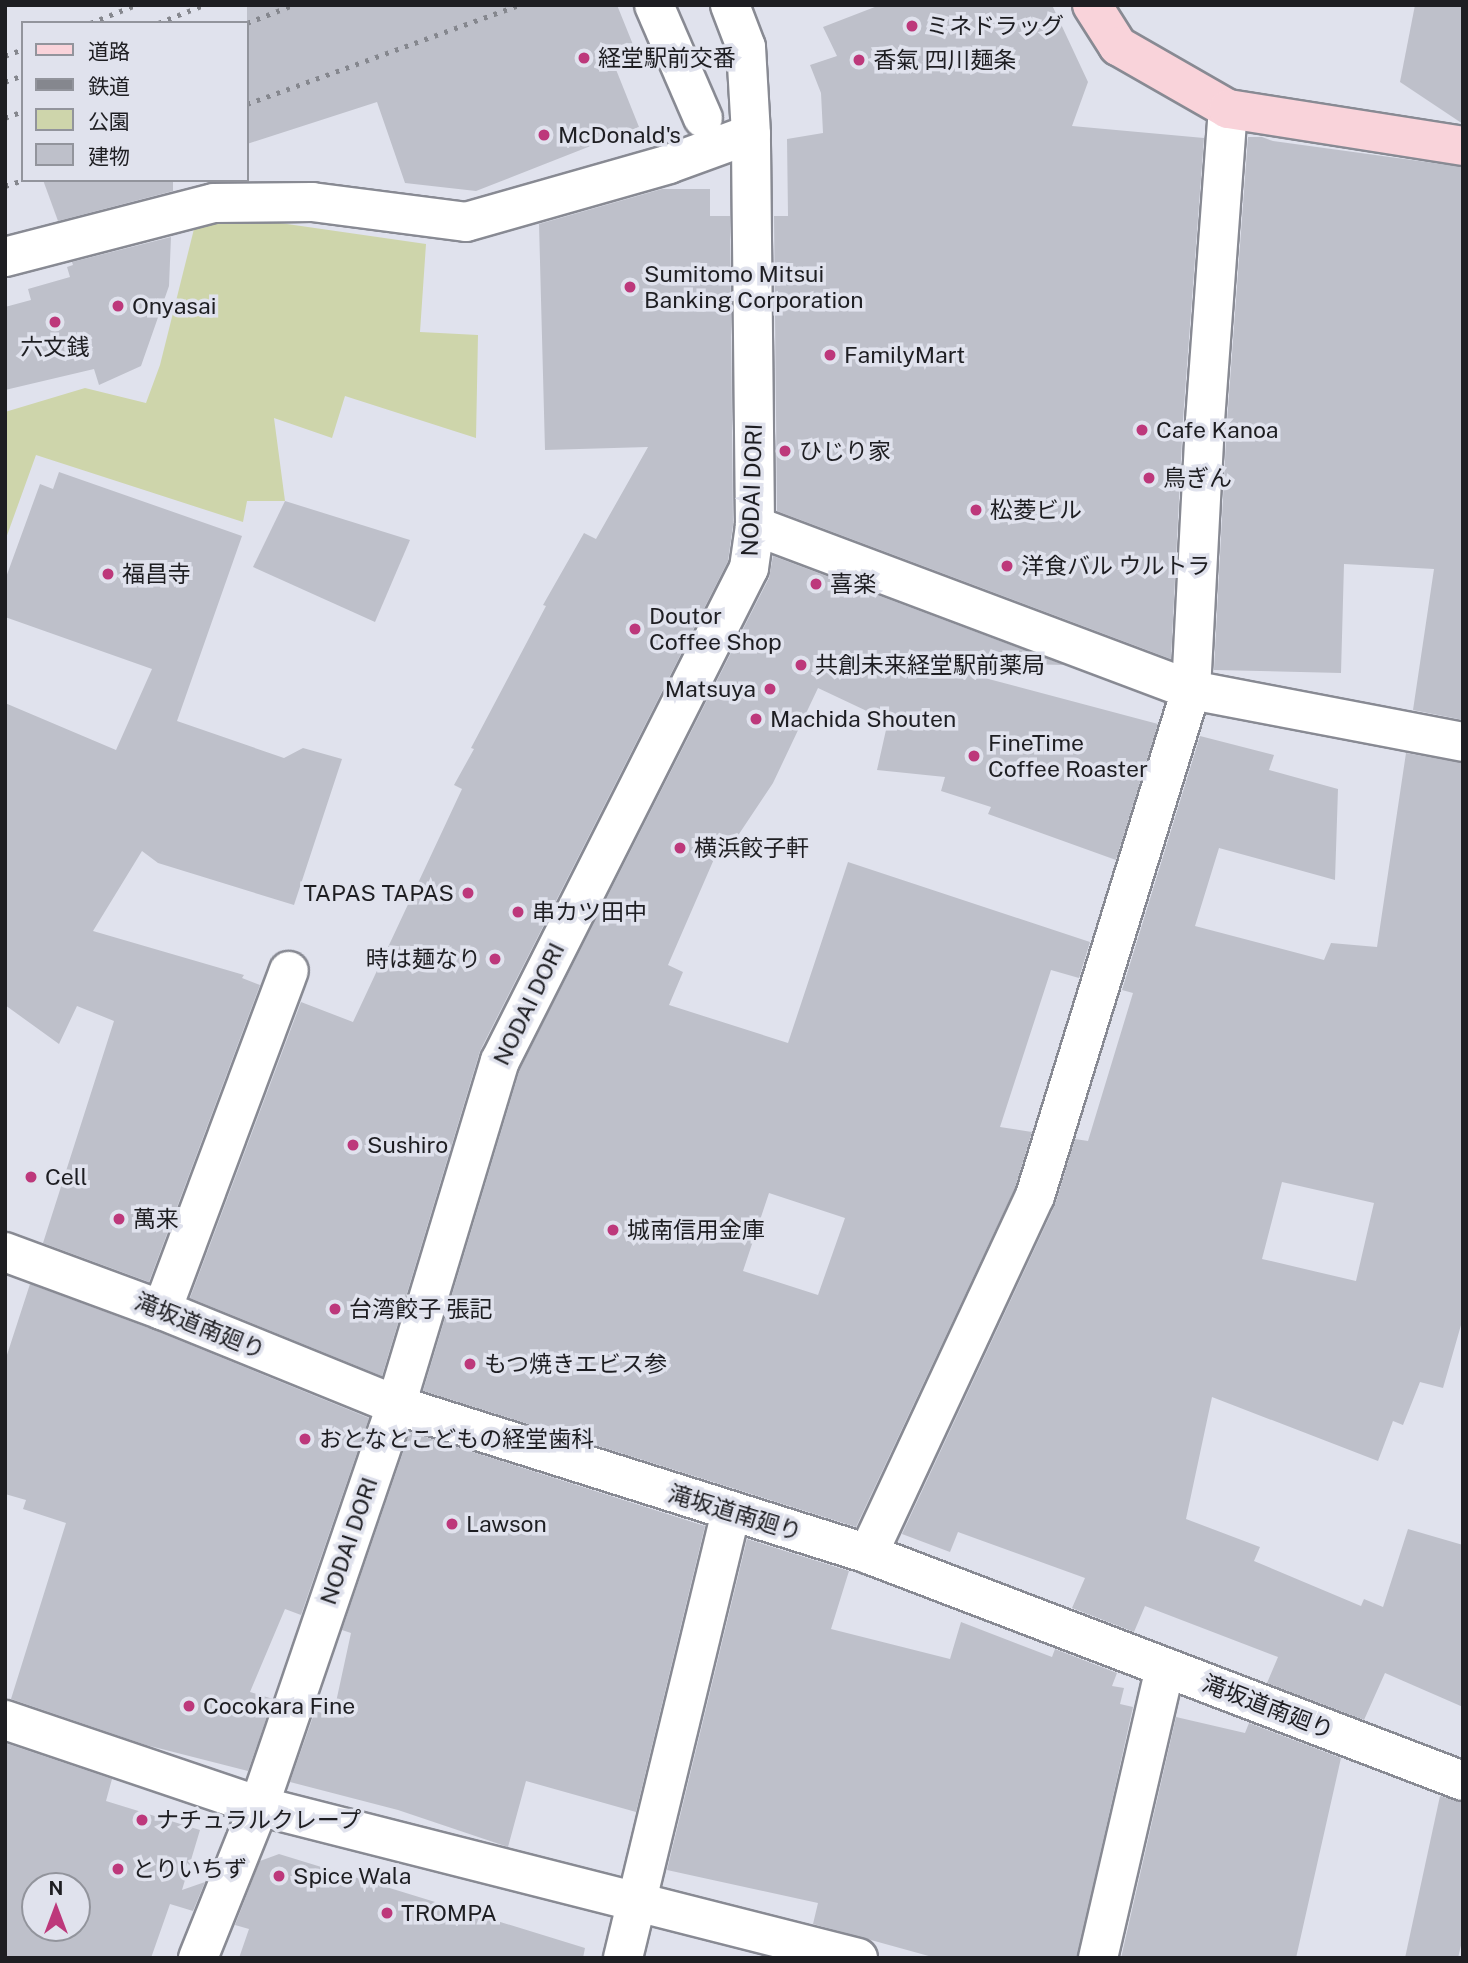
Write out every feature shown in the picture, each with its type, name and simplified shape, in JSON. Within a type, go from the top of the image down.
[{"type":"main road","points":[[1092,5],[1118,46],[1228,109],[1463,146]]},
{"type":"street","points":[[653,5],[703,118]]},
{"type":"street","points":[[730,5],[746,47]]},
{"type":"street","points":[[746,47],[761,5]]},
{"type":"street","name":"NODAI DORI","points":[[198,1958],[259,1806],[396,1405],[499,1061],[749,568],[755,526],[751,134],[746,47]]},
{"type":"street","points":[[868,1554],[1035,1196],[1191,690],[1205,421],[1228,109]]},
{"type":"street","points":[[5,257],[214,203],[312,202],[466,222],[669,164],[751,134]]},
{"type":"street","points":[[755,526],[1191,690],[1463,742]]},
{"type":"street","points":[[162,1310],[289,971]]},
{"type":"street","name":"滝坂道南廻り","points":[[5,1252],[162,1310],[396,1405],[731,1513],[868,1554],[1463,1781]]},
{"type":"street","points":[[623,1958],[731,1513]]},
{"type":"street","points":[[1098,1958],[1165,1668]]},
{"type":"street","points":[[5,1720],[259,1806],[638,1900],[858,1958]]},
{"type":"green space","points":[[218,223],[280,223],[426,244],[420,332],[478,335],[476,438],[345,396],[332,438],[274,418],[285,501],[247,501],[243,522],[36,455],[5,541],[5,412],[85,388],[146,403],[160,365],[194,229]]},
{"type":"building","points":[[247,5],[617,5],[638,57],[615,67],[639,127],[476,191],[405,183],[377,102],[248,144]]},
{"type":"building","points":[[880,5],[1052,5],[1088,82],[1072,126],[1204,138],[1183,419],[1171,659],[777,511],[774,216],[788,216],[787,139],[823,133],[821,93],[810,65],[837,56],[823,27]]},
{"type":"building","points":[[1415,5],[1463,5],[1463,124],[1400,82]]},
{"type":"building","points":[[1248,137],[1463,167],[1463,720],[1413,710],[1434,569],[1344,564],[1341,673],[1214,670],[1227,422]]},
{"type":"building","points":[[44,182],[173,182],[173,191],[58,221]]},
{"type":"building","points":[[662,189],[710,189],[710,216],[730,216],[733,525],[728,561],[480,1051],[382,1376],[190,1298],[301,1002],[353,1022],[462,789],[454,785],[546,606],[543,605],[584,533],[596,539],[648,447],[545,450],[539,224]]},
{"type":"building","points":[[171,237],[169,286],[141,366],[99,385],[94,369],[5,390],[5,307],[31,300],[28,289],[70,277],[67,267],[73,265],[72,262]]},
{"type":"building","points":[[59,472],[242,536],[177,721],[284,758],[303,748],[342,759],[294,905],[158,863],[142,851],[93,931],[244,975],[242,978],[260,985],[149,1282],[43,1243],[114,1021],[77,1006],[59,1044],[5,1005],[5,703],[116,750],[152,669],[5,617],[5,580],[40,484],[53,489]]},
{"type":"building","points":[[285,501],[410,540],[375,622],[253,567]]},
{"type":"building","points":[[773,556],[1064,665],[983,663],[981,677],[1158,724],[1116,860],[988,814],[991,807],[941,791],[945,777],[877,770],[888,721],[818,688],[773,783],[729,849],[721,843],[668,965],[683,972],[669,1005],[788,1043],[848,862],[1090,942],[1079,978],[1051,970],[1000,1127],[1032,1132],[1015,1188],[856,1527],[423,1391],[520,1069],[769,578]],"holes":[[[769,1193],[845,1218],[818,1295],[743,1271]]]},
{"type":"building","points":[[1200,736],[1274,755],[1269,770],[1338,789],[1335,880],[1219,848],[1195,926],[1324,960],[1331,943],[1377,947],[1406,753],[1463,763],[1463,1318],[1443,1388],[1420,1382],[1403,1425],[1393,1421],[1378,1461],[1212,1397],[1186,1519],[1260,1547],[1254,1561],[1361,1606],[1364,1599],[1383,1607],[1408,1529],[1463,1545],[1463,1707],[1385,1673],[1364,1720],[1267,1683],[1278,1657],[1145,1606],[1134,1632],[1072,1608],[1085,1578],[958,1532],[950,1552],[902,1534],[1055,1205],[1075,1139],[1088,1141],[1133,993],[1122,990]],"holes":[[[1282,1182],[1374,1203],[1356,1281],[1262,1259]]]},
{"type":"building","points":[[30,1284],[154,1330],[369,1418],[301,1615],[285,1609],[250,1692],[273,1699],[248,1771],[146,1745],[11,1699],[66,1523],[23,1509],[26,1500],[5,1494],[5,1361]]},
{"type":"building","points":[[410,1432],[705,1526],[636,1812],[526,1781],[508,1847],[398,1810],[290,1782],[315,1711],[333,1716],[351,1633],[342,1630]]},
{"type":"building","points":[[747,1539],[849,1571],[831,1629],[950,1659],[961,1622],[1052,1657],[1055,1649],[1117,1673],[1112,1686],[1124,1688],[1120,1704],[1133,1707],[1077,1958],[936,1958],[813,1924],[818,1903],[667,1870]]},
{"type":"building","points":[[1176,1717],[1245,1733],[1249,1723],[1341,1758],[1296,1958],[1121,1958]]},
{"type":"building","points":[[5,1743],[112,1779],[106,1801],[200,1830],[182,1890],[205,1882],[193,1911],[170,1904],[151,1958],[5,1958]]},
{"type":"building","points":[[1440,1796],[1463,1802],[1463,1937],[1458,1958],[1405,1958]]},
{"type":"building","points":[[279,1854],[585,1948],[583,1958],[239,1958],[249,1929],[235,1925],[260,1861]]},
{"type":"railway","points":[[95,21],[136,5]]},
{"type":"railway","points":[[163,21],[204,5]]},
{"type":"railway","points":[[248,23],[293,5]]},
{"type":"railway","points":[[248,104],[519,5]]},
{"type":"railway","points":[[5,56],[21,50]]},
{"type":"railway","points":[[5,82],[21,76]]},
{"type":"railway","points":[[5,118],[21,112]]},
{"type":"railway","points":[[5,186],[21,181]]},
{"type":"place","name":"ミネドラッグ","points":[[912,26]]},
{"type":"place","name":"経堂駅前交番","points":[[584,58]]},
{"type":"place","name":"香氣 四川麺条","points":[[859,60]]},
{"type":"place","name":"McDonald's","points":[[544,135]]},
{"type":"place","name":"Sumitomo Mitsui Banking Corporation","points":[[630,287]]},
{"type":"place","name":"Onyasai","points":[[118,306]]},
{"type":"place","name":"六文銭","points":[[55,322]]},
{"type":"place","name":"FamilyMart","points":[[830,355]]},
{"type":"place","name":"Cafe Kanoa","points":[[1142,430]]},
{"type":"place","name":"ひじり家","points":[[785,451]]},
{"type":"place","name":"鳥ぎん","points":[[1149,478]]},
{"type":"place","name":"松菱ビル","points":[[976,510]]},
{"type":"place","name":"洋食バル ウルトラ","points":[[1007,566]]},
{"type":"place","name":"福昌寺","points":[[108,574]]},
{"type":"place","name":"喜楽","points":[[816,584]]},
{"type":"place","name":"Doutor Coffee Shop","points":[[635,629]]},
{"type":"place","name":"共創未来経堂駅前薬局","points":[[801,665]]},
{"type":"place","name":"Matsuya","points":[[770,689]]},
{"type":"place","name":"Machida Shouten","points":[[756,719]]},
{"type":"place","name":"FineTime Coffee Roaster","points":[[974,756]]},
{"type":"place","name":"横浜餃子軒","points":[[680,848]]},
{"type":"place","name":"TAPAS TAPAS","points":[[468,893]]},
{"type":"place","name":"串カツ田中","points":[[518,912]]},
{"type":"place","name":"時は麺なり","points":[[495,959]]},
{"type":"place","name":"Sushiro","points":[[353,1145]]},
{"type":"place","name":"Cell","points":[[31,1177]]},
{"type":"place","name":"萬来","points":[[119,1219]]},
{"type":"place","name":"城南信用金庫","points":[[613,1230]]},
{"type":"place","name":"台湾餃子 張記","points":[[335,1309]]},
{"type":"place","name":"もつ焼きエビス参","points":[[470,1364]]},
{"type":"place","name":"おとなとこどもの経堂歯科","points":[[305,1439]]},
{"type":"place","name":"Lawson","points":[[452,1524]]},
{"type":"place","name":"Cocokara Fine","points":[[189,1706]]},
{"type":"place","name":"ナチュラルクレープ","points":[[142,1820]]},
{"type":"place","name":"とりいちず","points":[[118,1869]]},
{"type":"place","name":"Spice Wala","points":[[279,1876]]},
{"type":"place","name":"TROMPA","points":[[387,1913]]}]
